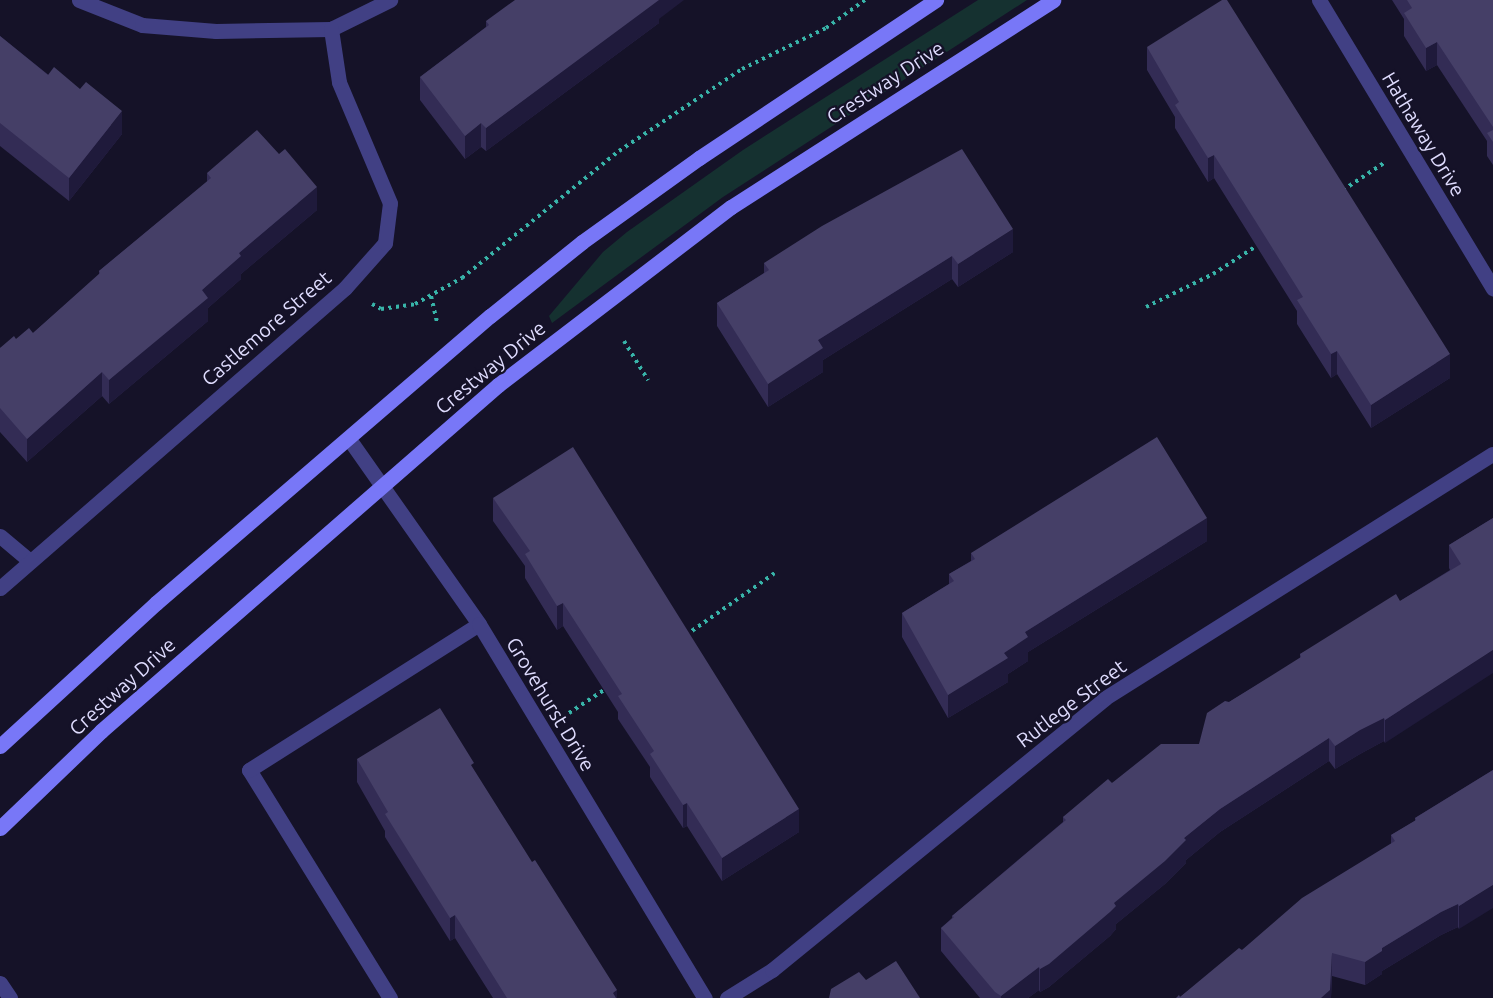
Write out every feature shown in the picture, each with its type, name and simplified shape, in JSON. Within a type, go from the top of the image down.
[{"type":"street","points":[[78,0],[142,25],[216,31],[331,29],[390,0]]},
{"type":"street","name":"Crestway Drive","points":[[0,746],[156,603],[490,316],[582,242],[699,158],[936,0]]},
{"type":"street","name":"Crestway Drive","points":[[0,828],[101,731],[498,385],[731,207],[1053,0]]},
{"type":"street","name":"Hathaway Drive","points":[[1319,0],[1493,289]]},
{"type":"street","name":"Castlemore Street","points":[[0,588],[345,288],[385,243],[390,203],[339,82],[331,29]]},
{"type":"street","name":"Grovehurst Drive","points":[[349,439],[479,624],[705,998]]},
{"type":"street","name":"Rutlege Street","points":[[728,998],[772,970],[1105,698],[1493,454]]},
{"type":"street","points":[[0,536],[30,561]]},
{"type":"street","points":[[390,998],[249,770],[479,624]]},
{"type":"street","points":[[0,983],[10,998]]},
{"type":"path","points":[[345,288],[381,309],[415,304],[431,296],[462,278],[619,151],[742,69],[826,28],[865,0]]},
{"type":"path","points":[[1341,192],[1408,148]]},
{"type":"path","points":[[1146,307],[1213,274],[1262,242]]},
{"type":"path","points":[[624,341],[648,380]]},
{"type":"path","points":[[684,637],[775,573]]},
{"type":"path","points":[[543,730],[615,682]]},
{"type":"green space","points":[[978,0],[1027,0],[723,197],[552,323],[549,316],[603,252],[627,232],[743,150]]},
{"type":"building","points":[[515,0],[659,0],[486,128],[481,123],[465,136],[420,77],[489,25],[486,21]]},
{"type":"building","points":[[1222,0],[1227,0],[1450,354],[1371,405],[1337,351],[1331,354],[1297,300],[1303,297],[1214,155],[1208,158],[1175,105],[1179,102],[1147,47]]},
{"type":"building","points":[[1407,0],[1493,0],[1493,127],[1437,42],[1426,48],[1404,13],[1412,8]]},
{"type":"building","points":[[0,36],[48,75],[54,67],[80,89],[86,82],[122,111],[69,178],[0,123]]},
{"type":"building","points":[[257,130],[279,154],[285,149],[317,187],[239,253],[241,256],[202,290],[208,298],[109,380],[102,372],[27,439],[0,408],[0,348],[14,336],[16,339],[29,328],[33,333],[100,273],[99,271],[211,178],[207,173]]},
{"type":"building","points":[[1493,130],[1493,142],[1487,133]]},
{"type":"building","points":[[962,149],[1013,229],[958,264],[952,256],[818,340],[823,348],[768,384],[717,303],[769,270],[764,263],[822,226]]},
{"type":"building","points":[[1157,437],[1207,518],[1025,632],[1028,637],[1004,653],[1008,658],[948,695],[902,613],[954,581],[949,574],[975,559],[971,553]]},
{"type":"building","points":[[573,447],[799,809],[722,858],[687,803],[683,805],[650,754],[654,751],[618,696],[622,694],[563,603],[557,606],[525,554],[530,551],[493,498]]},
{"type":"building","points":[[1493,518],[1493,650],[1385,720],[1384,718],[1360,730],[1335,746],[1329,738],[1220,809],[1184,838],[1186,840],[1165,861],[1114,903],[1116,906],[1110,912],[1049,964],[1040,969],[1039,967],[1001,996],[995,992],[941,928],[954,917],[952,916],[1066,820],[1063,817],[1108,779],[1112,783],[1161,744],[1199,744],[1207,713],[1225,701],[1229,702],[1301,657],[1300,654],[1396,594],[1400,601],[1461,564],[1449,545]]},
{"type":"building","points":[[440,708],[474,763],[471,765],[532,862],[535,860],[617,990],[613,993],[616,998],[507,998],[455,915],[450,918],[385,814],[388,812],[357,759]]},
{"type":"building","points":[[1493,770],[1493,885],[1459,906],[1458,904],[1441,912],[1382,948],[1382,951],[1365,962],[1332,953],[1330,990],[1321,998],[1176,998],[1239,948],[1242,950],[1302,898],[1395,841],[1391,835]]},
{"type":"building","points":[[896,961],[920,998],[829,998],[831,989],[859,972],[866,980]]}]
